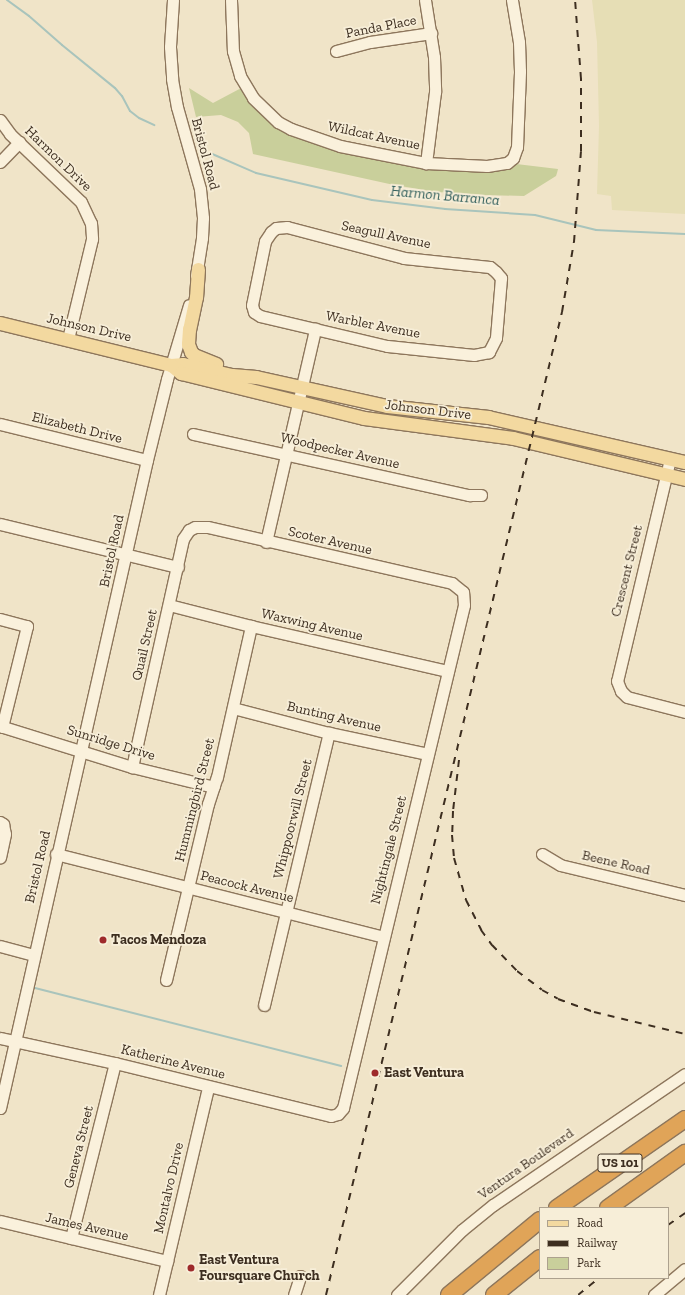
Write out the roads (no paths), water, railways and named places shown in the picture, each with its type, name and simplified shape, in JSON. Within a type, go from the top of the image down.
[{"type":"highway","name":"US 101","points":[[558,1207],[685,1119]]},
{"type":"highway","name":"US 101","points":[[609,1207],[685,1153]]},
{"type":"highway","points":[[449,1295],[539,1221]]},
{"type":"highway","points":[[494,1295],[539,1259]]},
{"type":"main road","points":[[198,270],[196,297],[187,337],[191,352],[200,358],[256,377]]},
{"type":"main road","name":"Johnson Drive","points":[[0,323],[171,365],[183,364],[232,375],[256,377],[408,410],[488,417],[685,462]]},
{"type":"main road","name":"Johnson Drive","points":[[171,365],[181,373],[378,420],[513,438],[685,479]]},
{"type":"street","name":"Bristol Road","points":[[0,1108],[56,854],[147,460],[171,365],[198,270],[202,238],[200,189],[177,107],[172,79],[170,47],[173,0]]},
{"type":"street","name":"Wildcat Avenue","points":[[231,0],[233,51],[240,76],[253,98],[266,112],[291,129],[330,143],[426,163],[487,166],[507,163],[513,158],[517,146],[520,92],[519,42],[512,0]]},
{"type":"street","points":[[425,0],[434,57],[435,92],[426,163]]},
{"type":"street","name":"Panda Place","points":[[336,51],[370,42],[431,33]]},
{"type":"street","name":"Harmon Drive","points":[[0,120],[6,129],[81,202],[91,223],[92,239],[68,339]]},
{"type":"street","points":[[0,162],[19,142]]},
{"type":"street","name":"Seagull Avenue","points":[[254,312],[252,305],[265,241],[270,232],[276,228],[287,228],[404,258],[490,267],[501,278],[496,338],[489,352]]},
{"type":"street","name":"Warbler Avenue","points":[[254,312],[260,316],[387,346],[474,355],[489,352]]},
{"type":"street","points":[[266,542],[315,329]]},
{"type":"street","name":"Elizabeth Drive","points":[[0,424],[147,460]]},
{"type":"street","name":"Woodpecker Avenue","points":[[194,434],[469,496],[481,495]]},
{"type":"street","name":"Crescent Street","points":[[670,459],[617,676],[618,686],[621,691],[632,699],[685,712]]},
{"type":"street","points":[[0,524],[178,567]]},
{"type":"street","name":"Scoter Avenue","points":[[189,530],[201,526],[452,584],[463,592]]},
{"type":"street","name":"Quail Street","points":[[132,767],[178,567],[183,539],[189,530]]},
{"type":"street","name":"Nightingale Street","points":[[338,1114],[343,1108],[464,605],[463,592]]},
{"type":"street","name":"Waxwing Avenue","points":[[169,605],[252,626],[448,671]]},
{"type":"street","points":[[0,619],[27,626],[1,727]]},
{"type":"street","name":"Hummingbird Street","points":[[166,980],[252,626]]},
{"type":"street","name":"Bunting Avenue","points":[[233,708],[329,733],[428,754]]},
{"type":"street","name":"Sunridge Drive","points":[[1,727],[132,767],[214,787]]},
{"type":"street","name":"Whippoorwill Street","points":[[264,1005],[329,733]]},
{"type":"street","points":[[0,857],[4,840],[1,823]]},
{"type":"street","name":"Peacock Avenue","points":[[56,854],[384,937]]},
{"type":"street","name":"Beene Road","points":[[542,854],[560,866],[685,895]]},
{"type":"street","points":[[0,946],[34,955]]},
{"type":"street","name":"Katherine Avenue","points":[[0,1038],[115,1063],[331,1116],[338,1114]]},
{"type":"street","name":"Geneva Street","points":[[71,1238],[115,1063]]},
{"type":"street","name":"Ventura Boulevard","points":[[397,1295],[462,1230],[493,1205],[685,1074]]},
{"type":"street","name":"Montalvo Drive","points":[[159,1295],[208,1087]]},
{"type":"street","name":"James Avenue","points":[[0,1222],[167,1261]]},
{"type":"street","points":[[654,1295],[685,1269]]},
{"type":"street","points":[[294,1295],[300,1276]]},
{"type":"waterway","name":"Harmon Barranca","points":[[7,0],[29,16],[115,88],[122,96],[130,111],[139,118],[154,125]]},
{"type":"waterway","name":"Harmon Barranca","points":[[210,153],[256,173],[372,200],[445,209],[535,215],[596,230],[685,234]]},
{"type":"waterway","points":[[35,988],[341,1066]]},
{"type":"railway","points":[[326,1295],[562,312],[574,242],[581,151],[581,79],[575,0]]},
{"type":"railway","points":[[459,760],[453,811],[452,835],[454,858],[466,900],[481,930],[492,945],[517,971],[542,990],[558,999],[594,1012],[685,1034]]},
{"type":"railway","points":[[669,1224],[685,1213]]},
{"type":"railway","points":[[578,1295],[598,1279]]},
{"type":"place","name":"Tacos Mendoza","points":[[103,940]]},
{"type":"place","name":"East Ventura","points":[[375,1073]]},
{"type":"place","name":"East Ventura Foursquare Church","points":[[191,1268]]}]
